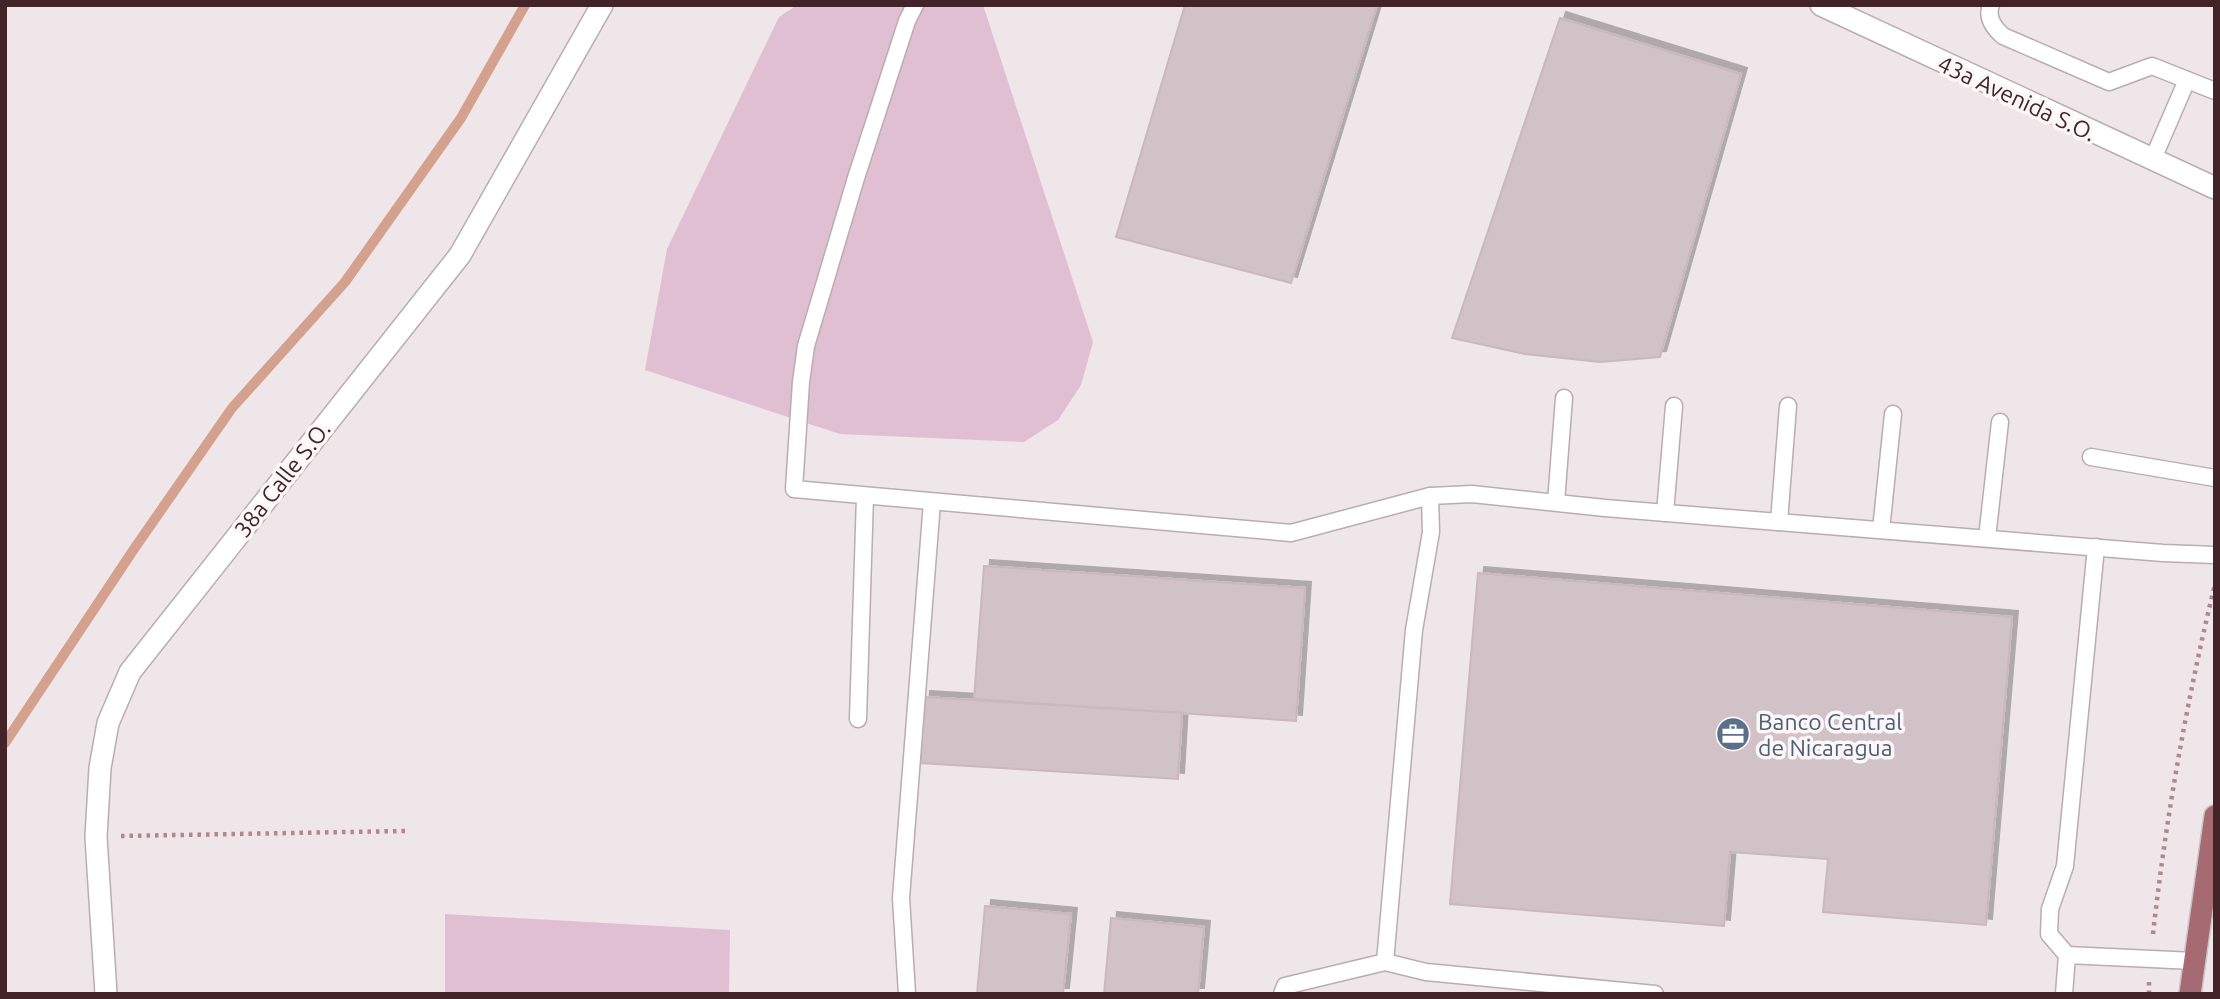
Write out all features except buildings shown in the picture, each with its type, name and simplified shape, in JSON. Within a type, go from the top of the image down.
[{"type":"main road","points":[[2190,994],[2215,816]]},
{"type":"street","name":"38a Calle S.O.","points":[[106,994],[96,837],[100,768],[108,723],[130,672],[460,255],[602,5]]},
{"type":"street","name":"43a Avenida S.O.","points":[[1821,5],[2215,188]]},
{"type":"lane","points":[[915,5],[907,21],[852,191],[806,346],[793,489],[1291,533],[1430,496],[1472,494],[1665,513],[2215,555]]},
{"type":"lane","points":[[1991,5],[1989,11],[1994,28],[2003,36],[2109,82],[2152,66],[2215,91]]},
{"type":"lane","points":[[2152,161],[2187,80]]},
{"type":"lane","points":[[1556,502],[1564,398]]},
{"type":"lane","points":[[1665,513],[1674,406]]},
{"type":"lane","points":[[1779,522],[1788,406]]},
{"type":"lane","points":[[1881,530],[1893,414]]},
{"type":"lane","points":[[1987,538],[2000,422]]},
{"type":"lane","points":[[2091,457],[2215,478]]},
{"type":"lane","points":[[858,719],[865,496]]},
{"type":"lane","points":[[1385,962],[1414,630],[1431,531],[1430,496]]},
{"type":"lane","points":[[907,994],[901,898],[932,502]]},
{"type":"lane","points":[[2064,994],[2067,955],[2049,934],[2050,909],[2065,866],[2096,547]]},
{"type":"lane","points":[[2067,955],[2194,961]]},
{"type":"lane","points":[[1282,994],[1285,986],[1385,962],[1426,972],[1655,994]]},
{"type":"path","points":[[2149,994],[2151,959],[2175,780],[2215,584]]},
{"type":"path","points":[[96,837],[405,831]]},
{"type":"shaded area","points":[[797,5],[983,5],[1093,342],[1081,385],[1058,420],[1024,442],[840,434],[645,370],[667,249],[779,17]]},
{"type":"shaded area","points":[[445,914],[730,930],[729,994],[445,994]]},
{"type":"waterway","points":[[5,743],[232,408],[345,282],[461,118],[525,5]]},
{"type":"place","name":"Banco Central de Nicaragua","points":[[1733,734]]}]
